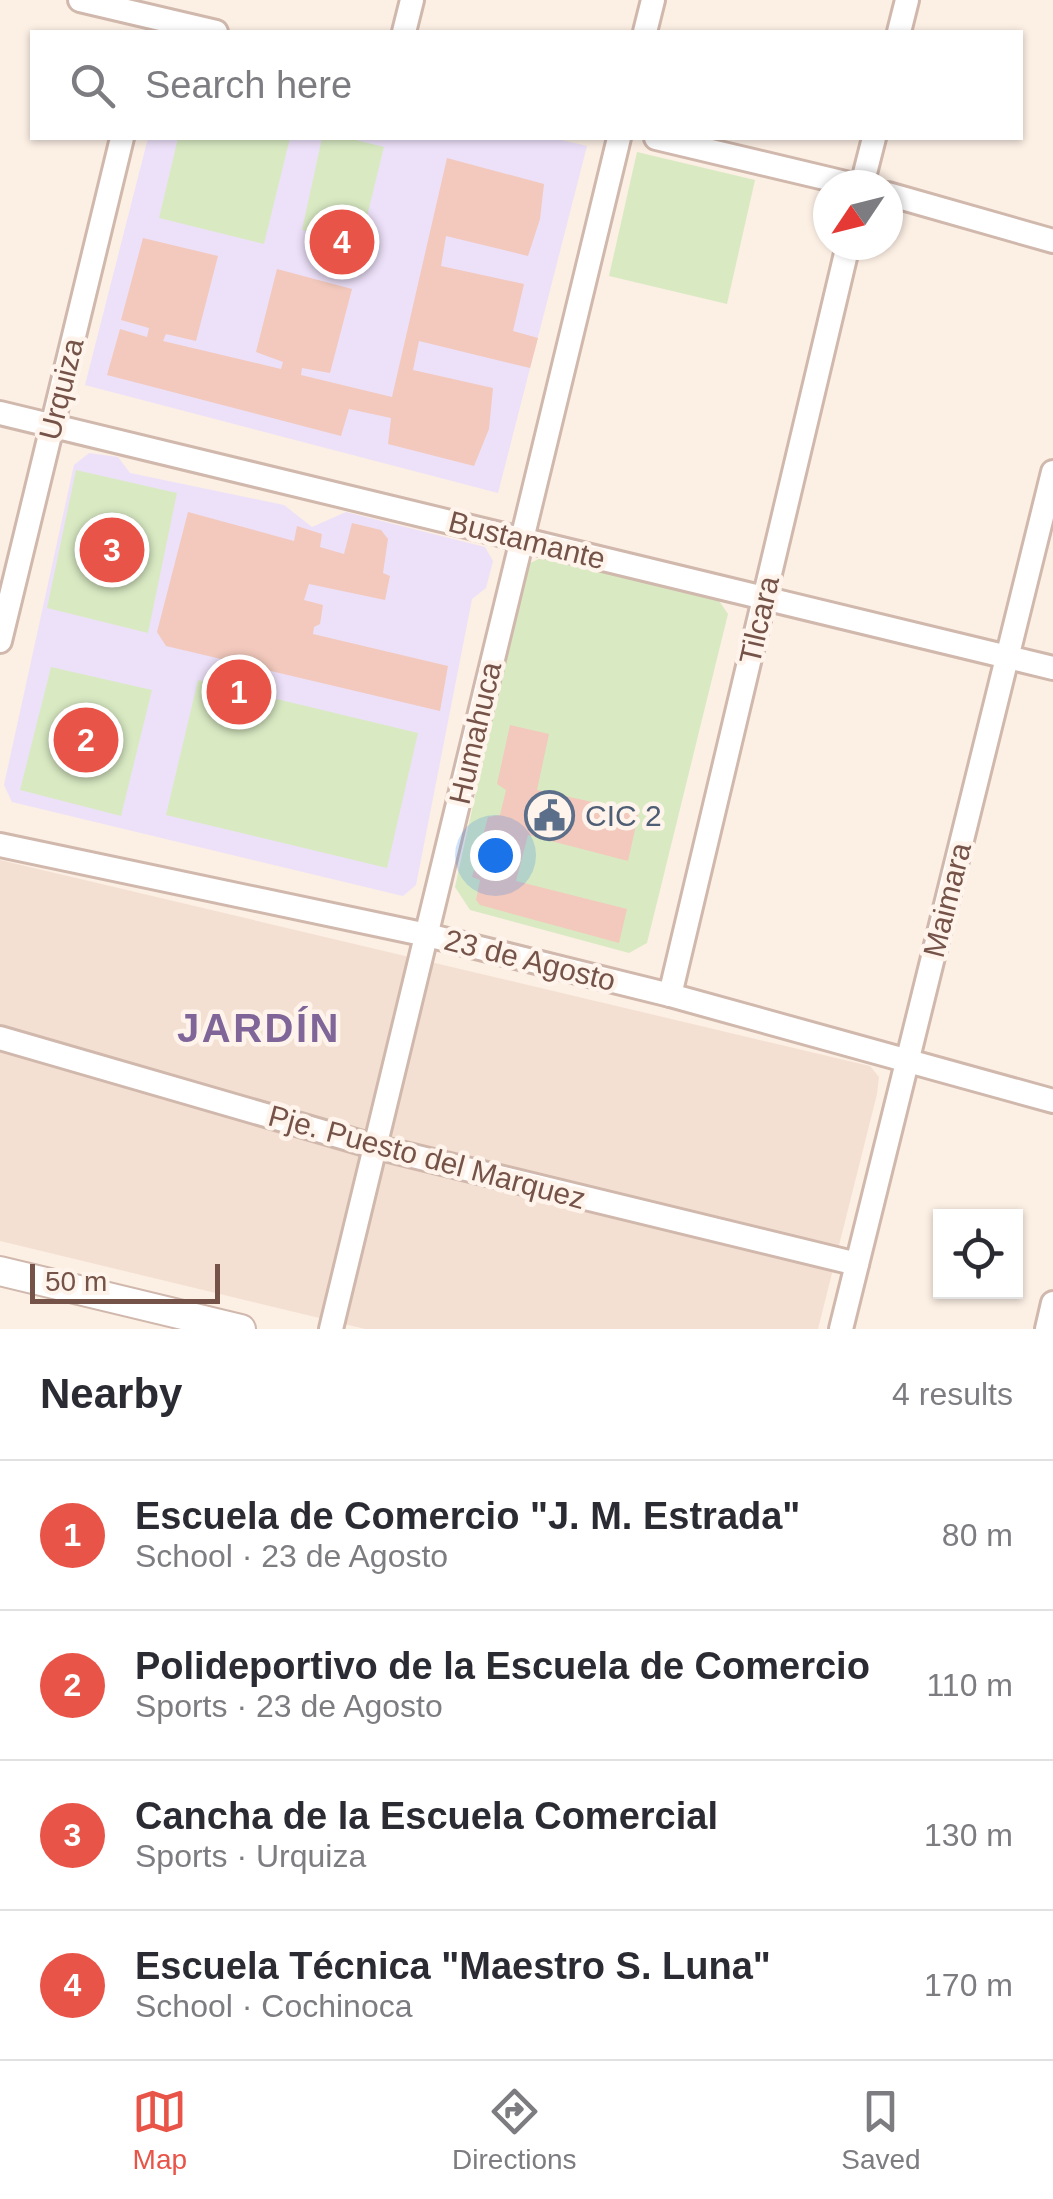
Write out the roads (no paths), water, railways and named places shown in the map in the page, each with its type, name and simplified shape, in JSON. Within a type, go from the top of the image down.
[{"type":"street","points":[[80,0],[208,30]]},
{"type":"street","points":[[404,30],[412,0]]},
{"type":"street","points":[[646,30],[653,0]]},
{"type":"street","points":[[900,30],[908,0]]},
{"type":"street","name":"Urquiza","points":[[0,641],[122,140]]},
{"type":"street","name":"Humahuca","points":[[331,1329],[619,140]]},
{"type":"street","points":[[664,140],[813,175]]},
{"type":"street","points":[[866,170],[873,140]]},
{"type":"street","points":[[903,198],[1053,241]]},
{"type":"street","name":"Tilcara","points":[[670,995],[844,260]]},
{"type":"street","name":"Bustamante","points":[[0,413],[1053,668]]},
{"type":"street","name":"Maimara","points":[[841,1329],[1053,472]]},
{"type":"street","name":"23 de Agosto","points":[[0,844],[427,934],[670,995],[1053,1100]]},
{"type":"street","name":"Pje. Puesto del Marquez","points":[[0,1038],[376,1146],[857,1264]]},
{"type":"street","points":[[0,1271],[240,1329]]},
{"type":"street","points":[[1046,1329],[1053,1303]]},
{"type":"place","name":"Escuela Técnica \"Maestro S. Luna\"","points":[[342,242]]},
{"type":"place","name":"Cancha de la Escuela Comercial","points":[[112,550]]},
{"type":"place","name":"Escuela de Comercio \"J. M. Estrada\"","points":[[239,692]]},
{"type":"place","name":"Polideportivo de la Escuela de Comercio","points":[[86,740]]},
{"type":"place","name":"CIC 2","points":[[550,815]]},
{"type":"district","name":"JARDÍN","points":[[259,1028]]}]
